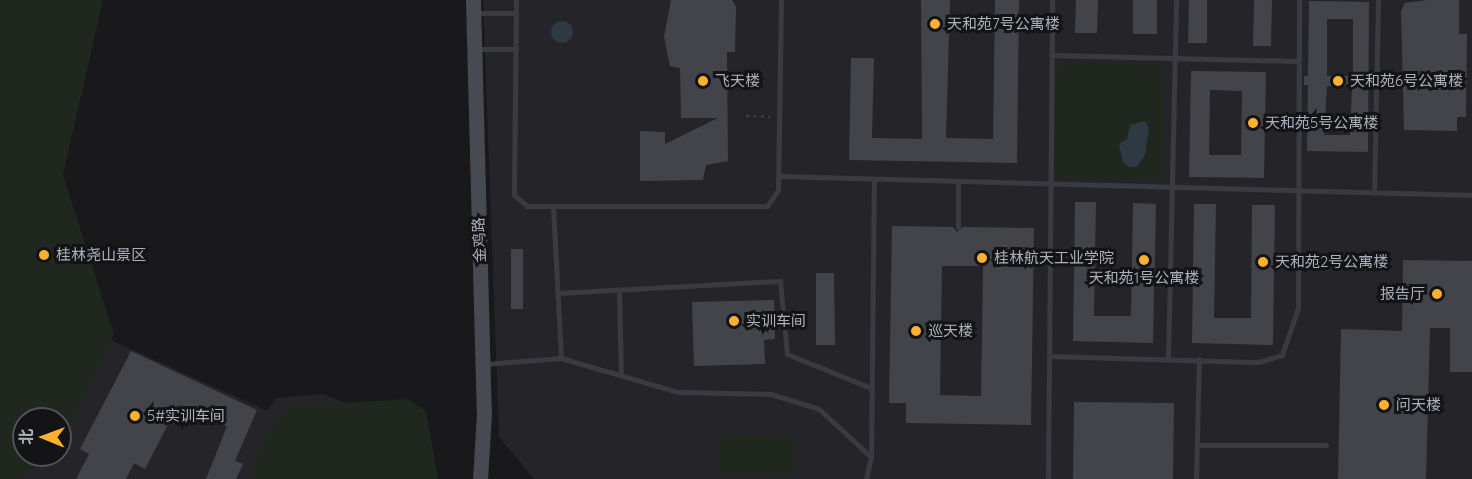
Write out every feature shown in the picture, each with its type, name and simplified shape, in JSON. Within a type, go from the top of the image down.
[{"type":"main road","name":"金鸡路","points":[[473,6],[483,364],[480,479]]},
{"type":"lane","points":[[516,0],[514,195],[523,205],[554,206],[767,206],[778,190],[781,0]]},
{"type":"lane","points":[[1048,479],[1052,356],[1048,186],[1052,0]]},
{"type":"lane","points":[[1168,358],[1176,0]]},
{"type":"lane","points":[[1052,356],[1268,361],[1282,355],[1298,308],[1299,0]]},
{"type":"lane","points":[[1374,193],[1378,0]]},
{"type":"lane","points":[[473,6],[516,13]]},
{"type":"lane","points":[[516,31],[524,31]]},
{"type":"lane","points":[[474,49],[516,49]]},
{"type":"lane","points":[[1051,55],[1298,61]]},
{"type":"lane","points":[[778,176],[958,184],[1472,195]]},
{"type":"lane","points":[[866,479],[871,457],[874,179]]},
{"type":"lane","points":[[958,184],[958,227]]},
{"type":"lane","points":[[554,206],[561,358]]},
{"type":"lane","points":[[558,293],[780,281],[788,354],[872,388]]},
{"type":"lane","points":[[619,290],[621,375]]},
{"type":"lane","points":[[483,364],[561,358],[678,392],[762,393],[810,405],[871,457]]},
{"type":"lane","points":[[1196,479],[1199,359]]},
{"type":"lane","points":[[1197,446],[1326,445]]},
{"type":"path","points":[[746,116],[779,117]]},
{"type":"shaded area","name":"桂林尧山景区","points":[[0,0],[103,0],[63,175],[114,334],[72,423],[72,407],[12,407],[12,467],[32,467],[17,479],[0,479]]},
{"type":"shaded area","name":"桂林航天工业学院","points":[[483,0],[1472,0],[1472,479],[534,479],[499,437]]},
{"type":"shaded area","points":[[562,21],[570,24],[573,32],[570,40],[562,43],[554,40],[551,32],[554,24]]},
{"type":"shaded area","points":[[1064,62],[1165,66],[1163,180],[1059,179],[1055,171],[1055,72]]},
{"type":"shaded area","points":[[1145,121],[1149,128],[1145,155],[1137,167],[1129,167],[1123,162],[1119,144],[1127,139],[1130,125]]},
{"type":"shaded area","points":[[111,340],[267,411],[276,398],[323,394],[380,417],[426,479],[17,479],[32,467],[72,467],[72,420]]},
{"type":"shaded area","points":[[408,399],[426,411],[438,479],[251,479],[260,447],[288,406]]},
{"type":"shaded area","points":[[718,435],[794,437],[793,475],[717,473]]},
{"type":"building","name":"飞天楼","points":[[671,0],[732,0],[736,7],[735,52],[727,52],[728,161],[706,165],[703,180],[640,181],[640,131],[665,132],[665,144],[718,118],[681,118],[680,68],[670,66],[664,37]]},
{"type":"building","points":[[921,0],[950,0],[946,138],[993,139],[995,0],[1019,0],[1017,163],[849,160],[851,58],[874,58],[872,138],[922,139]]},
{"type":"building","points":[[1076,0],[1098,0],[1097,33],[1075,33]]},
{"type":"building","points":[[1133,0],[1157,0],[1157,34],[1133,34]]},
{"type":"building","points":[[1189,0],[1207,0],[1207,43],[1188,43]]},
{"type":"building","points":[[1254,0],[1272,0],[1271,46],[1253,46]]},
{"type":"building","points":[[1459,0],[1459,34],[1467,34],[1466,117],[1457,117],[1457,131],[1404,130],[1401,11],[1405,3]]},
{"type":"building","name":"天和苑6号公寓楼","points":[[1309,1],[1369,2],[1368,152],[1307,151],[1308,85],[1304,85],[1304,76],[1308,76]],"holes":[[[1327,19],[1353,19],[1353,76],[1327,76]],[[1327,86],[1352,86],[1350,135],[1324,135]]]},
{"type":"building","name":"天和苑5号公寓楼","points":[[1191,71],[1266,72],[1264,178],[1189,177]],"holes":[[[1210,90],[1242,91],[1241,155],[1209,155]]]},
{"type":"building","name":"天和苑1号公寓楼","points":[[1075,202],[1096,202],[1094,316],[1131,316],[1133,203],[1156,204],[1153,343],[1073,341]]},
{"type":"building","name":"天和苑2号公寓楼","points":[[1194,204],[1216,204],[1214,318],[1251,318],[1252,205],[1275,205],[1273,345],[1192,343]]},
{"type":"building","name":"巡天楼","points":[[892,226],[953,227],[957,232],[963,227],[1034,228],[1031,425],[906,423],[906,403],[889,403]],"holes":[[[942,266],[983,266],[981,396],[940,395]]]},
{"type":"building","points":[[511,249],[523,249],[523,309],[511,309]]},
{"type":"building","name":"问天楼","points":[[1403,260],[1472,261],[1472,372],[1450,372],[1450,328],[1430,328],[1426,479],[1338,479],[1341,329],[1402,331]]},
{"type":"building","points":[[816,273],[834,273],[835,345],[816,345]]},
{"type":"building","name":"实训车间","points":[[774,300],[775,339],[764,340],[765,364],[694,366],[692,302]]},
{"type":"building","name":"5#实训车间","points":[[131,351],[257,410],[235,461],[243,464],[236,479],[206,479],[227,426],[178,405],[145,469],[134,463],[126,479],[76,479],[89,454],[80,449]]},
{"type":"building","points":[[1074,402],[1174,403],[1173,479],[1073,479]]},
{"type":"place","name":"天和苑7号公寓楼","points":[[935,24]]},
{"type":"place","name":"飞天楼","points":[[703,81]]},
{"type":"place","name":"天和苑6号公寓楼","points":[[1338,81]]},
{"type":"place","name":"天和苑5号公寓楼","points":[[1253,123]]},
{"type":"place","name":"桂林尧山景区","points":[[44,255]]},
{"type":"place","name":"桂林航天工业学院","points":[[982,258]]},
{"type":"place","name":"天和苑1号公寓楼","points":[[1144,260]]},
{"type":"place","name":"天和苑2号公寓楼","points":[[1263,262]]},
{"type":"place","name":"报告厅","points":[[1437,294]]},
{"type":"place","name":"实训车间","points":[[734,321]]},
{"type":"place","name":"巡天楼","points":[[916,331]]},
{"type":"place","name":"问天楼","points":[[1384,405]]},
{"type":"place","name":"5#实训车间","points":[[135,416]]}]
